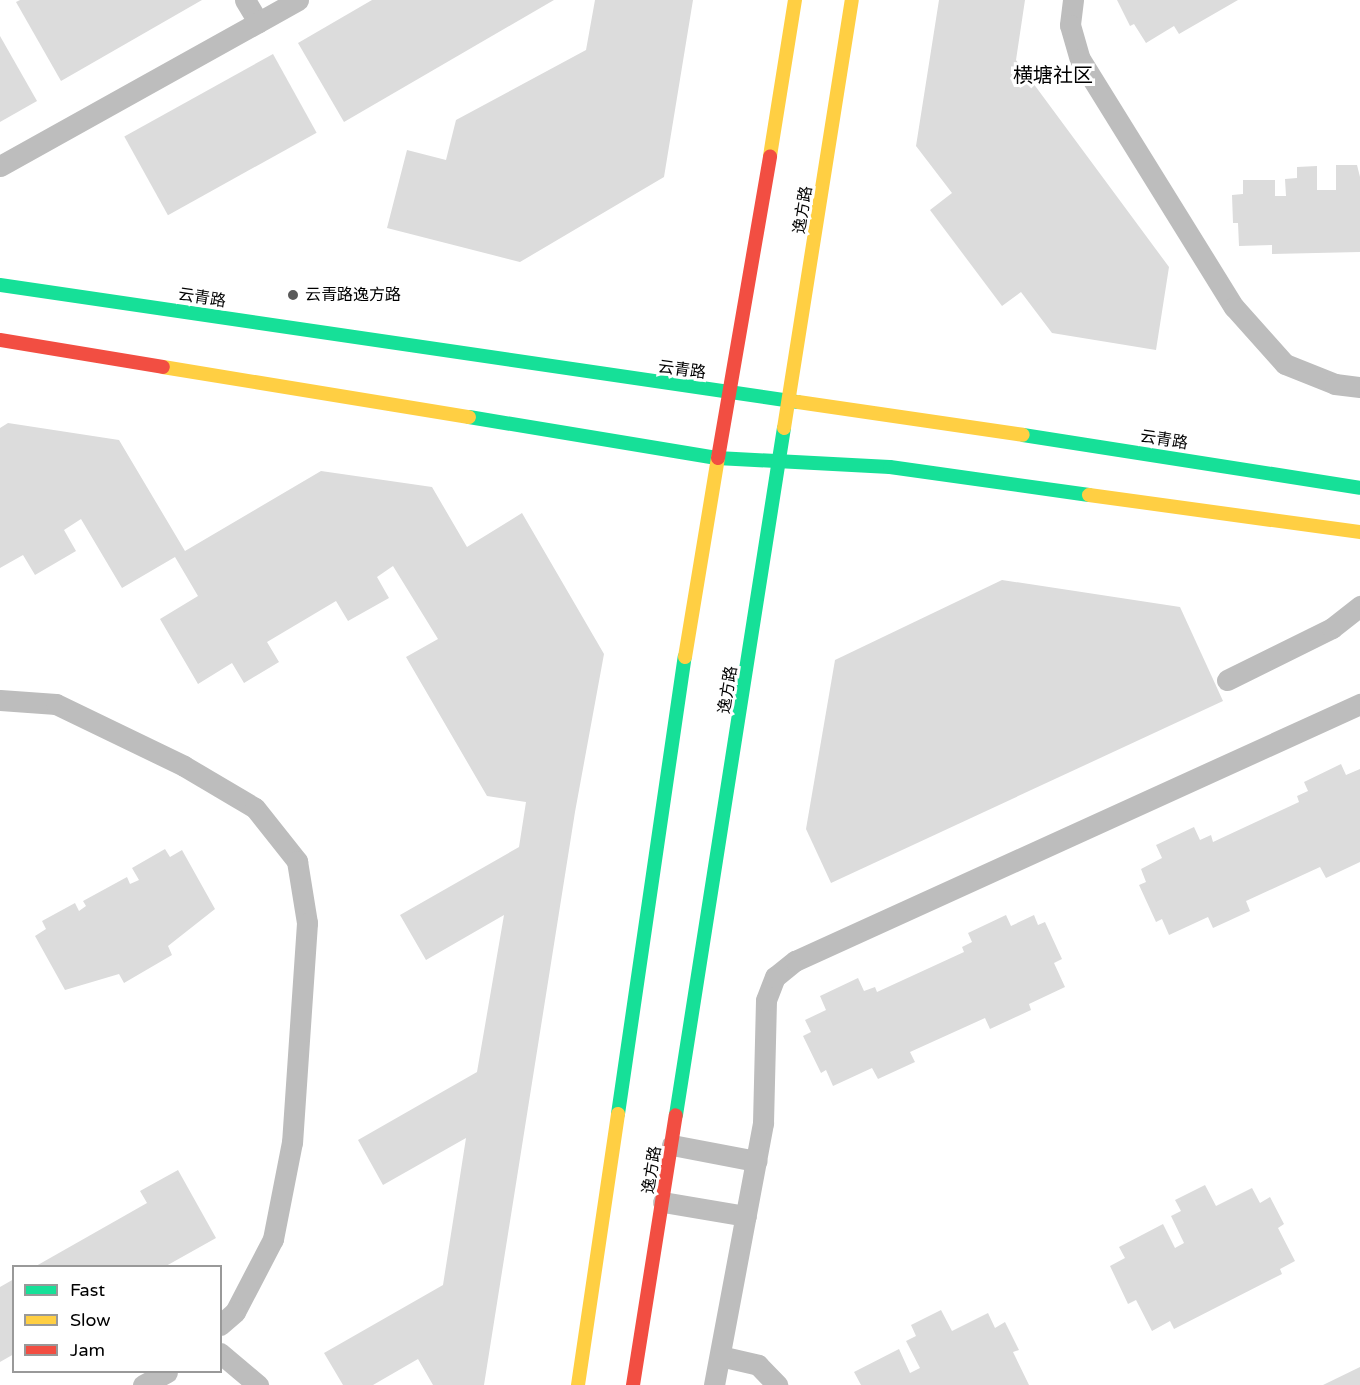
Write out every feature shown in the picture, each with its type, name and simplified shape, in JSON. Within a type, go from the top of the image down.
[{"type":"street","points":[[578,1385],[717,458],[795,0]]},
{"type":"street","name":"逸方路","points":[[633,1385],[782,461],[852,0]]},
{"type":"street","name":"云青路","points":[[0,285],[790,401],[1360,488]]},
{"type":"street","points":[[0,340],[717,458],[890,467],[1360,532]]},
{"type":"lane","points":[[245,0],[258,22]]},
{"type":"lane","points":[[0,166],[297,0]]},
{"type":"lane","points":[[1073,0],[1070,25],[1080,59],[1234,307],[1285,364],[1335,384],[1360,387]]},
{"type":"lane","points":[[1227,680],[1332,628],[1360,606]]},
{"type":"lane","points":[[0,700],[56,704],[184,766],[255,808],[297,861],[307,923],[292,1142],[273,1239],[235,1312],[222,1323]]},
{"type":"lane","points":[[714,1385],[763,1123],[766,1000],[775,977],[795,961],[1360,704]]},
{"type":"lane","points":[[672,1145],[756,1161]]},
{"type":"lane","points":[[663,1202],[746,1216]]},
{"type":"lane","points":[[222,1355],[258,1385]]},
{"type":"lane","points":[[720,1356],[758,1365],[777,1385]]},
{"type":"lane","points":[[144,1385],[164,1373]]},
{"type":"building","points":[[20,0],[202,0],[61,81],[16,2]]},
{"type":"building","points":[[372,0],[554,0],[344,122],[298,43]]},
{"type":"building","points":[[595,0],[693,0],[664,177],[520,262],[387,228],[407,150],[446,160],[456,120],[586,50]]},
{"type":"building","points":[[939,0],[1025,0],[1016,60],[1169,267],[1156,350],[1052,333],[1021,292],[1002,306],[930,210],[952,193],[916,146]]},
{"type":"building","points":[[1117,0],[1238,0],[1179,34],[1174,26],[1146,43],[1134,24],[1130,26]]},
{"type":"building","points":[[0,36],[37,101],[0,122]]},
{"type":"building","points":[[273,54],[317,133],[168,215],[124,136]]},
{"type":"building","points":[[1336,165],[1357,165],[1360,177],[1360,252],[1272,254],[1272,245],[1239,246],[1238,223],[1233,223],[1232,195],[1243,194],[1243,180],[1275,180],[1275,196],[1286,196],[1285,179],[1297,178],[1297,167],[1317,166],[1317,190],[1336,190]]},
{"type":"building","points":[[8,423],[119,440],[185,551],[321,471],[432,487],[467,547],[522,513],[604,654],[575,812],[484,1385],[433,1385],[418,1359],[373,1385],[343,1385],[324,1353],[443,1285],[466,1138],[383,1185],[358,1140],[477,1072],[504,915],[426,960],[400,915],[519,847],[526,802],[487,796],[406,657],[438,639],[393,566],[377,577],[389,598],[348,621],[336,601],[267,642],[279,662],[244,683],[232,663],[198,684],[160,619],[198,596],[175,557],[122,588],[81,519],[64,530],[76,551],[35,575],[23,555],[0,568],[0,428]]},
{"type":"building","points":[[1002,580],[1180,607],[1223,701],[831,883],[806,829],[835,660]]},
{"type":"building","points":[[1341,764],[1346,775],[1360,769],[1360,862],[1326,878],[1320,867],[1246,901],[1250,911],[1213,928],[1208,917],[1169,935],[1162,919],[1156,922],[1139,885],[1146,882],[1141,869],[1162,858],[1156,845],[1194,827],[1200,840],[1211,835],[1213,842],[1299,802],[1297,796],[1308,791],[1304,782]]},
{"type":"building","points":[[165,849],[170,857],[182,850],[215,909],[168,946],[172,955],[124,983],[119,974],[65,990],[35,936],[46,929],[42,921],[75,903],[79,911],[86,906],[83,901],[127,877],[130,884],[139,880],[132,868]]},
{"type":"building","points":[[1006,915],[1011,926],[1034,915],[1038,925],[1045,922],[1062,959],[1054,963],[1065,987],[1029,1004],[1031,1010],[990,1029],[985,1018],[910,1052],[915,1062],[878,1079],[872,1068],[833,1086],[826,1070],[821,1073],[803,1036],[811,1032],[805,1020],[826,1010],[820,996],[858,978],[864,991],[875,987],[877,992],[964,952],[962,947],[972,942],[968,933]]},
{"type":"building","points":[[178,1170],[216,1238],[168,1265],[38,1265],[147,1203],[140,1191]]},
{"type":"building","points":[[1205,1185],[1216,1206],[1252,1188],[1260,1203],[1270,1197],[1284,1224],[1278,1228],[1295,1261],[1280,1269],[1282,1274],[1174,1329],[1170,1321],[1152,1331],[1136,1300],[1128,1304],[1110,1266],[1125,1258],[1119,1247],[1163,1224],[1175,1248],[1184,1243],[1171,1216],[1181,1211],[1175,1200]]},
{"type":"building","points":[[12,1280],[12,1355],[0,1362],[0,1287]]},
{"type":"building","points":[[941,1310],[952,1331],[988,1313],[995,1328],[1005,1322],[1019,1350],[1013,1352],[1029,1385],[861,1385],[854,1372],[899,1349],[910,1373],[920,1368],[906,1341],[916,1336],[911,1325]]},
{"type":"building","points":[[1360,1367],[1360,1385],[1323,1385]]},
{"type":"traffic: fast","points":[[0,285],[798,402]]},
{"type":"traffic: fast","points":[[469,417],[717,458],[890,467],[1089,495]]},
{"type":"traffic: fast","points":[[676,1115],[784,428]]},
{"type":"traffic: fast","points":[[1023,435],[1360,488]]},
{"type":"traffic: fast","points":[[618,1114],[685,657]]},
{"type":"traffic: slow","points":[[770,156],[795,0]]},
{"type":"traffic: slow","points":[[784,428],[852,0]]},
{"type":"traffic: slow","points":[[163,367],[469,417]]},
{"type":"traffic: slow","points":[[798,402],[1023,435]]},
{"type":"traffic: slow","points":[[685,657],[718,458]]},
{"type":"traffic: slow","points":[[1089,495],[1360,532]]},
{"type":"traffic: slow","points":[[578,1385],[618,1114]]},
{"type":"traffic: jam","points":[[718,458],[770,156]]},
{"type":"traffic: jam","points":[[0,340],[163,367]]},
{"type":"traffic: jam","points":[[633,1385],[676,1115]]},
{"type":"place","name":"云青路逸方路","points":[[293,295]]},
{"type":"district","name":"横塘社区","points":[[1053,76]]}]
